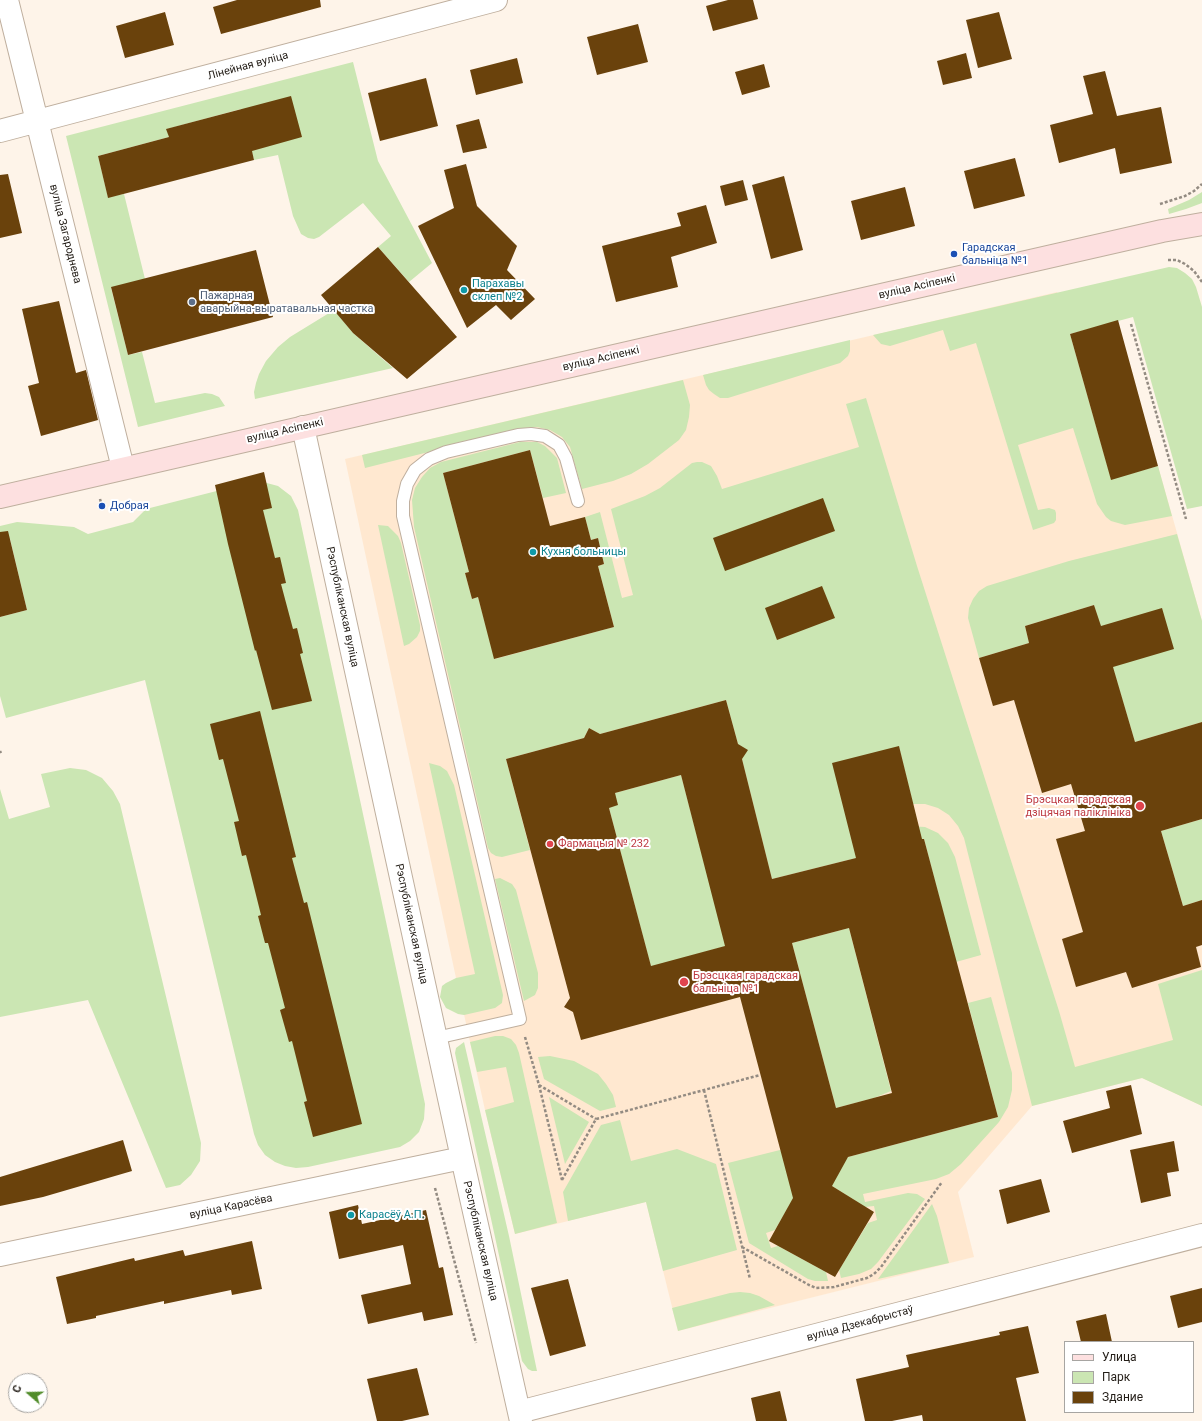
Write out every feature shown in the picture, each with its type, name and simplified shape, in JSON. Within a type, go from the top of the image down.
[{"type":"main road","name":"вуліца Асіпенкі","points":[[0,497],[1162,231],[1202,224]]},
{"type":"street","name":"вуліца Загароднева","points":[[7,0],[123,468]]},
{"type":"street","name":"Лінейная вуліца","points":[[0,131],[496,0]]},
{"type":"street","name":"Рэспубліканская вуліца","points":[[303,427],[462,1158],[520,1417]]},
{"type":"street","name":"вуліца Карасёва","points":[[0,1255],[462,1158]]},
{"type":"street","name":"вуліца Дзекабрыстаў","points":[[520,1417],[1202,1235]]},
{"type":"lane","points":[[436,1038],[520,1019],[403,516],[403,501],[407,484],[415,470],[429,459],[453,451],[518,435],[531,434],[545,436],[559,446],[566,458],[578,501]]},
{"type":"path","points":[[1160,204],[1185,196],[1202,184]]},
{"type":"path","points":[[1168,260],[1177,260],[1185,264],[1194,271],[1202,282]]},
{"type":"path","points":[[1131,324],[1186,519]]},
{"type":"path","points":[[520,1019],[539,1085],[562,1180],[596,1119],[760,1075]]},
{"type":"path","points":[[539,1085],[596,1119]]},
{"type":"path","points":[[704,1090],[750,1279]]},
{"type":"path","points":[[429,1165],[477,1346]]},
{"type":"path","points":[[742,1247],[808,1285],[816,1288],[834,1287],[866,1278],[874,1274],[881,1267],[942,1182]]},
{"type":"shaded area","points":[[1057,292],[1111,479],[1158,466],[1202,621],[1202,1106],[1142,1078],[1032,1106],[958,1192],[974,1257],[678,1331],[646,1202],[515,1234],[485,1110],[456,978],[345,459]]},
{"type":"green space","points":[[353,62],[378,161],[432,263],[409,282],[378,247],[391,236],[363,203],[319,237],[314,239],[308,238],[301,234],[293,216],[278,155],[254,160],[241,109],[167,129],[169,137],[98,156],[108,197],[124,194],[145,279],[111,288],[128,355],[142,352],[155,403],[205,393],[219,397],[225,406],[138,427],[66,136]]},
{"type":"green space","points":[[1202,192],[1202,203],[1169,214],[1168,209],[1189,200]]},
{"type":"green space","points":[[1169,267],[1177,268],[1192,279],[1202,307],[1202,506],[1187,509],[1133,317],[1070,334],[1111,479],[1158,466],[1172,516],[1125,525],[1111,521],[1106,517],[1097,504],[1073,428],[1018,445],[1038,510],[1049,508],[1055,510],[1056,513],[1056,520],[1054,523],[1033,530],[976,343],[950,351],[943,330],[890,346],[881,344],[873,335]]},
{"type":"green space","points":[[334,310],[353,333],[393,368],[255,399],[254,392],[259,374],[266,361],[278,347],[290,337]]},
{"type":"green space","points":[[850,340],[850,351],[848,356],[840,363],[728,398],[720,398],[709,390],[703,375]]},
{"type":"green space","points":[[683,380],[690,405],[686,430],[679,440],[648,464],[631,474],[613,481],[582,489],[570,447],[562,437],[550,430],[537,427],[524,428],[365,468],[362,455]]},
{"type":"green space","points":[[866,398],[917,566],[1059,1011],[1075,1067],[1173,1040],[1158,984],[1202,970],[1202,1106],[1142,1078],[1032,1106],[964,838],[958,826],[949,815],[938,808],[925,804],[913,804],[899,747],[856,858],[772,879],[726,700],[600,734],[589,728],[584,738],[506,759],[530,850],[502,857],[491,853],[488,848],[414,527],[412,500],[415,488],[422,477],[430,468],[441,462],[520,442],[537,442],[545,446],[557,458],[566,493],[543,498],[530,450],[443,473],[469,572],[465,573],[472,599],[478,597],[495,659],[614,627],[598,566],[604,564],[598,538],[591,540],[585,517],[600,512],[622,598],[633,595],[611,509],[645,496],[660,488],[692,463],[702,462],[711,466],[722,489],[859,447],[846,404]]},
{"type":"green space","points":[[263,482],[278,486],[291,496],[298,510],[425,1104],[424,1119],[419,1132],[410,1141],[400,1147],[308,1167],[296,1168],[275,1162],[265,1155],[258,1145],[254,1134],[145,680],[6,718],[0,696],[0,617],[27,610],[10,539],[0,541],[0,526],[17,522],[74,527],[88,534],[133,522],[146,509],[248,483]]},
{"type":"green space","points":[[378,525],[388,526],[398,536],[401,543],[420,625],[420,631],[417,637],[409,644],[404,646]]},
{"type":"green space","points":[[1177,534],[1202,621],[1202,722],[1135,742],[1094,605],[1025,626],[1029,643],[979,658],[968,618],[969,608],[979,591],[987,586],[1069,561]]},
{"type":"green space","points":[[429,763],[440,766],[447,771],[454,785],[503,995],[502,1003],[495,1008],[464,1015],[458,1014],[446,1008],[440,997],[442,986],[446,983],[456,978],[475,974]]},
{"type":"green space","points":[[70,768],[86,770],[102,778],[113,791],[120,804],[201,1143],[200,1161],[191,1175],[180,1185],[166,1188],[88,1000],[0,1017],[0,789],[9,819],[50,807],[41,774]]},
{"type":"green space","points":[[681,775],[726,946],[651,967],[609,808],[615,793]]},
{"type":"green space","points":[[1202,819],[1202,900],[1183,906],[1161,831]]},
{"type":"green space","points":[[909,826],[925,827],[938,833],[948,843],[955,857],[981,955],[956,962],[924,839],[888,848]]},
{"type":"green space","points":[[500,878],[512,884],[516,890],[538,973],[538,988],[535,995],[524,1001],[495,879]]},
{"type":"green space","points":[[849,928],[891,1091],[874,1098],[836,1108],[792,943]]},
{"type":"green space","points":[[991,997],[1012,1073],[1012,1090],[1008,1107],[999,1122],[961,1164],[949,1174],[936,1179],[863,1194],[865,1202],[908,1193],[917,1194],[925,1199],[878,1262],[871,1269],[859,1274],[841,1278],[839,1270],[868,1223],[877,1220],[874,1206],[865,1207],[818,1177],[848,1157],[998,1117],[968,1003]]},
{"type":"green space","points":[[495,1036],[503,1036],[511,1039],[516,1045],[519,1053],[557,1223],[515,1234],[485,1110],[514,1102],[506,1067],[477,1072],[470,1042]]},
{"type":"green space","points":[[464,1042],[509,1236],[537,1371],[528,1369],[522,1361],[455,1053],[456,1048]]},
{"type":"green space","points":[[550,1056],[574,1061],[598,1074],[613,1095],[616,1107],[600,1111],[544,1079],[538,1057]]},
{"type":"green space","points":[[549,1097],[589,1122],[565,1164]]},
{"type":"green space","points":[[620,1120],[631,1161],[677,1149],[716,1164],[737,1250],[663,1271],[646,1202],[568,1221],[563,1192],[601,1125]]},
{"type":"green space","points":[[780,1150],[805,1179],[775,1230],[766,1233],[771,1248],[778,1246],[826,1272],[828,1281],[815,1281],[808,1279],[749,1243],[728,1163]]},
{"type":"green space","points":[[932,1204],[937,1216],[949,1263],[878,1279]]},
{"type":"green space","points":[[740,1292],[759,1296],[775,1305],[678,1331],[672,1308],[730,1293]]},
{"type":"building","points":[[237,0],[320,0],[321,7],[221,34],[213,7]]},
{"type":"building","points":[[728,0],[753,0],[758,19],[713,31],[706,6]]},
{"type":"building","points":[[165,12],[174,45],[125,58],[116,26]]},
{"type":"building","points":[[999,12],[1012,59],[978,68],[966,20]]},
{"type":"building","points":[[638,24],[648,62],[597,75],[587,37]]},
{"type":"building","points":[[966,53],[972,78],[943,85],[937,61]]},
{"type":"building","points":[[517,58],[523,83],[476,95],[470,70]]},
{"type":"building","points":[[764,64],[770,87],[742,95],[735,72]]},
{"type":"building","points":[[1105,71],[1117,116],[1161,107],[1172,163],[1120,174],[1115,148],[1059,163],[1050,125],[1093,114],[1083,76]]},
{"type":"building","points":[[426,78],[438,126],[380,141],[368,93]]},
{"type":"building","points":[[291,96],[302,137],[252,151],[254,160],[108,198],[98,156],[169,137],[166,129]]},
{"type":"building","points":[[479,119],[487,148],[463,153],[456,125]]},
{"type":"building","points":[[1015,158],[1025,196],[974,209],[964,171]]},
{"type":"building","points":[[466,164],[477,206],[517,246],[507,270],[535,299],[511,320],[496,305],[467,328],[418,226],[454,208],[444,170]]},
{"type":"building","points":[[8,174],[22,233],[0,238],[0,175]]},
{"type":"building","points":[[784,176],[803,250],[771,259],[752,185]]},
{"type":"building","points":[[743,180],[748,200],[725,206],[720,186]]},
{"type":"building","points":[[905,187],[915,226],[861,240],[851,201]]},
{"type":"building","points":[[706,205],[717,243],[671,257],[678,287],[616,302],[602,246],[681,226],[677,213]]},
{"type":"building","points":[[378,247],[457,337],[407,379],[353,333],[321,295]]},
{"type":"building","name":"Пажарная аварыйна-выратавальная частка","points":[[256,250],[273,317],[128,355],[111,287]]},
{"type":"building","points":[[59,301],[76,373],[86,370],[98,420],[41,436],[28,386],[39,383],[22,309]]},
{"type":"building","points":[[1118,320],[1158,466],[1111,480],[1070,334]]},
{"type":"building","name":"Кухня больницы","points":[[530,450],[550,526],[585,517],[591,540],[598,538],[604,564],[598,566],[614,627],[494,659],[478,597],[472,599],[465,573],[469,572],[443,473]]},
{"type":"building","points":[[264,472],[272,508],[263,510],[275,558],[280,557],[286,583],[281,584],[293,629],[297,628],[303,653],[300,654],[312,701],[272,710],[256,650],[255,651],[215,485]]},
{"type":"building","points":[[823,498],[835,531],[725,571],[713,538]]},
{"type":"building","points":[[8,531],[27,610],[0,617],[0,532]]},
{"type":"building","points":[[822,586],[835,618],[777,640],[765,608]]},
{"type":"building","name":"Брэсцкая гарадская дзіцячая паліклініка","points":[[1094,605],[1101,626],[1162,608],[1174,649],[1113,667],[1135,742],[1202,722],[1202,819],[1161,831],[1183,906],[1202,900],[1202,945],[1196,947],[1201,967],[1132,988],[1126,972],[1076,987],[1062,939],[1083,932],[1056,839],[1085,831],[1071,784],[1042,793],[1014,700],[993,706],[979,658],[1029,643],[1025,626]]},
{"type":"building","name":"Брэсцкая гарадская бальніца №1","points":[[726,700],[738,744],[748,750],[742,759],[772,879],[856,858],[832,763],[899,746],[922,839],[924,839],[998,1117],[848,1157],[832,1186],[874,1212],[835,1277],[769,1241],[793,1198],[740,997],[581,1040],[573,1012],[564,1007],[570,998],[506,759],[584,738],[589,728],[600,734]],"holes":[[[681,775],[725,946],[651,966],[609,808],[618,805],[615,793]],[[849,928],[892,1093],[836,1108],[792,943]]]},
{"type":"building","points":[[260,711],[296,857],[292,858],[304,903],[307,902],[362,1124],[313,1137],[304,1102],[307,1101],[292,1041],[289,1042],[280,1010],[285,1008],[268,943],[265,943],[258,916],[261,915],[246,855],[242,856],[234,822],[239,821],[223,759],[219,760],[210,724]]},
{"type":"building","points":[[1131,1085],[1142,1134],[1072,1153],[1063,1121],[1110,1108],[1106,1091]]},
{"type":"building","points":[[123,1140],[132,1171],[43,1197],[0,1206],[0,1177]]},
{"type":"building","points":[[1174,1141],[1179,1171],[1167,1173],[1171,1196],[1141,1203],[1130,1150]]},
{"type":"building","points":[[1041,1179],[1050,1212],[1007,1224],[999,1190]]},
{"type":"building","points":[[358,1205],[362,1224],[426,1210],[439,1268],[443,1267],[453,1315],[424,1321],[422,1312],[368,1324],[361,1295],[411,1284],[403,1245],[339,1259],[329,1212]]},
{"type":"building","points":[[252,1241],[262,1289],[232,1295],[231,1290],[164,1304],[164,1301],[67,1324],[56,1277],[134,1258],[135,1261],[183,1250],[185,1256]]},
{"type":"building","points":[[568,1279],[586,1346],[550,1356],[531,1288]]},
{"type":"building","points":[[1202,1288],[1202,1322],[1178,1328],[1170,1296]]},
{"type":"building","points":[[1106,1314],[1112,1341],[1081,1341],[1076,1321]]},
{"type":"building","points":[[1028,1326],[1039,1373],[1016,1378],[1026,1421],[923,1421],[922,1415],[892,1421],[865,1421],[856,1379],[909,1367],[906,1355],[1000,1335],[999,1332]]},
{"type":"building","points":[[417,1368],[429,1415],[402,1421],[377,1421],[367,1379]]},
{"type":"building","points":[[780,1391],[787,1421],[756,1421],[751,1398]]},
{"type":"place","name":"Гарадская бальніца №1","points":[[954,254]]},
{"type":"place","name":"Парахавы склеп №2","points":[[464,290]]},
{"type":"place","name":"Пажарная аварыйна-выратавальная частка","points":[[192,302]]},
{"type":"place","name":"Добрая","points":[[102,506]]},
{"type":"place","name":"Кухня больницы","points":[[533,552]]},
{"type":"place","name":"Брэсцкая гарадская дзіцячая паліклініка","points":[[1140,806]]},
{"type":"place","name":"Фармацыя № 232","points":[[550,844]]},
{"type":"place","name":"Брэсцкая гарадская бальніца №1","points":[[684,982]]},
{"type":"place","name":"Карасёў А.П.","points":[[351,1215]]}]
